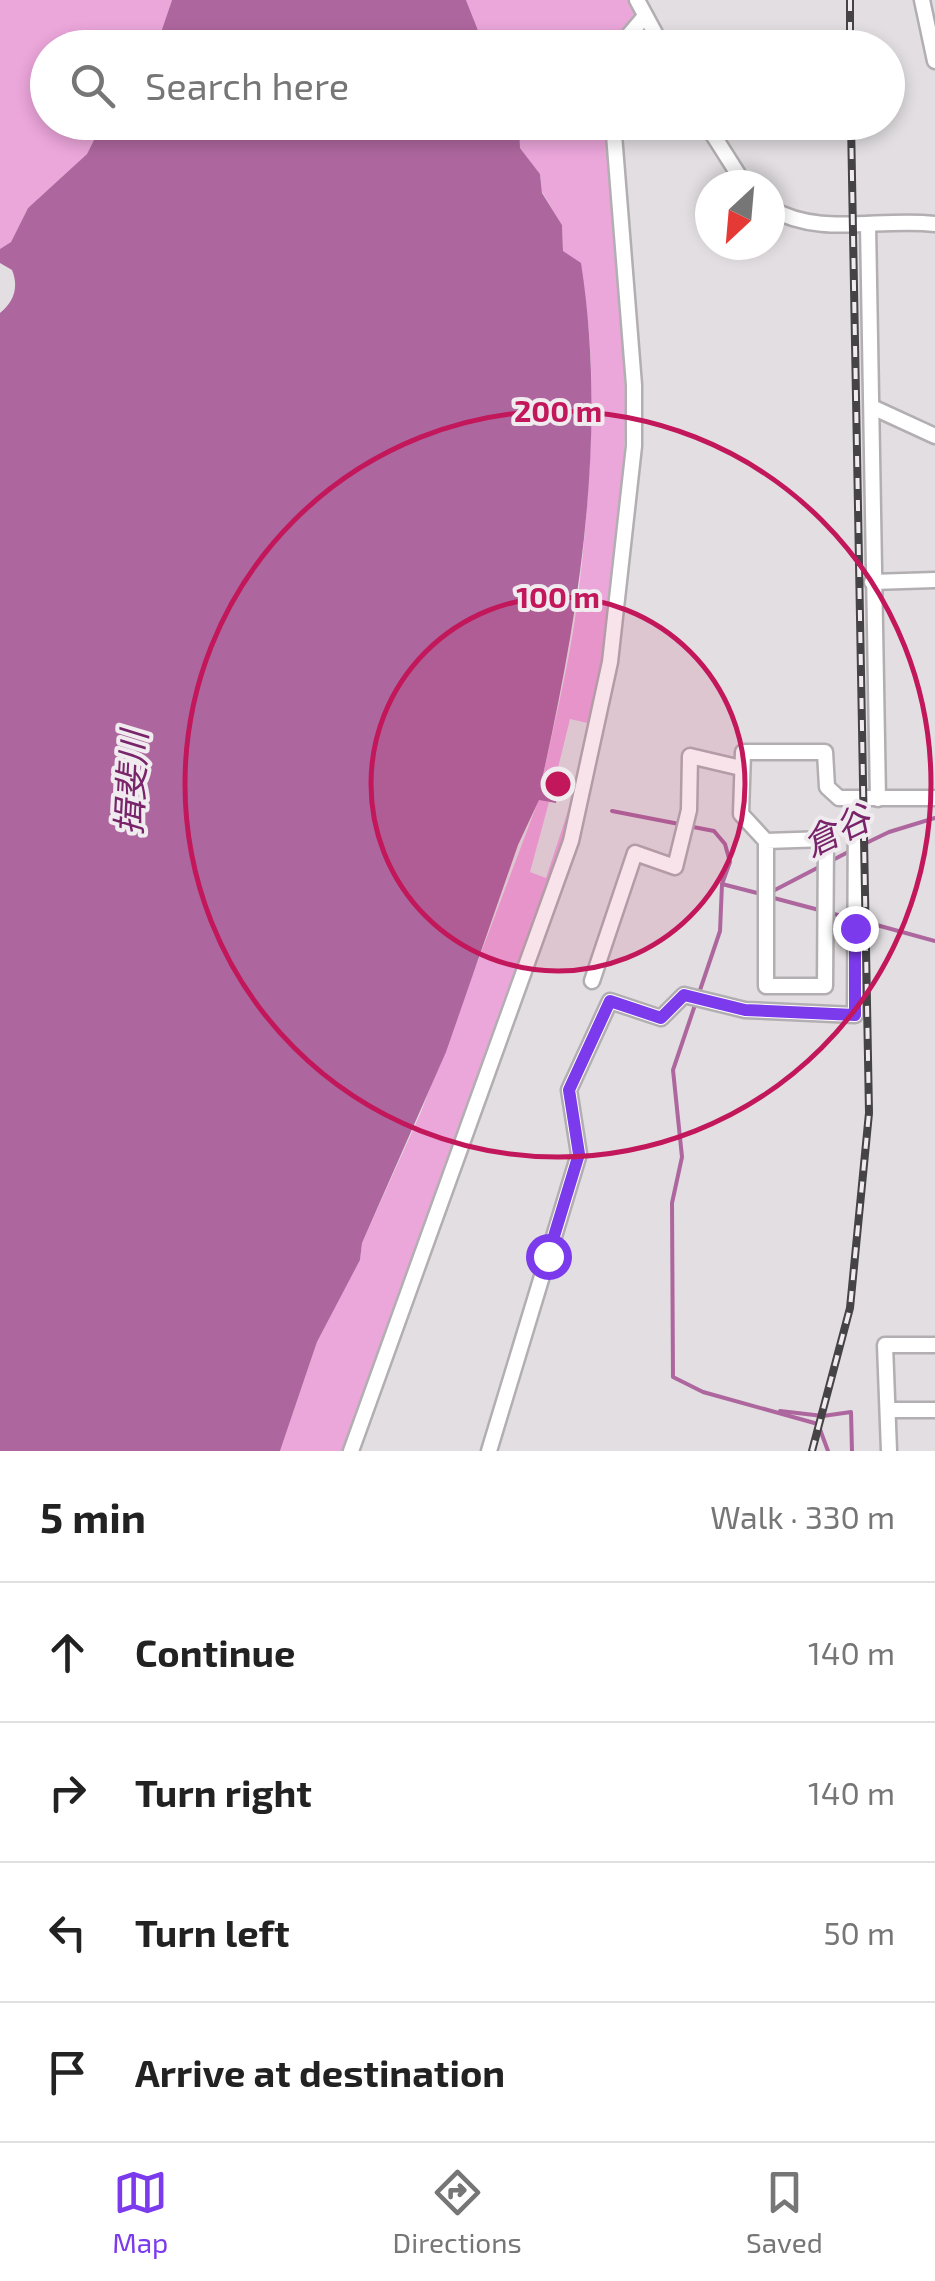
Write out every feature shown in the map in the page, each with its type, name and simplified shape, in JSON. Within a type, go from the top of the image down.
[{"type":"street","points":[[637,0],[653,30]]},
{"type":"street","points":[[922,0],[935,62]]},
{"type":"street","points":[[633,30],[645,16]]},
{"type":"street","points":[[351,1451],[571,840],[610,662],[634,446],[634,385],[614,140]]},
{"type":"street","points":[[716,140],[735,170]]},
{"type":"street","points":[[785,216],[821,225],[935,224]]},
{"type":"street","points":[[868,224],[878,799]]},
{"type":"street","points":[[872,407],[935,436]]},
{"type":"street","points":[[872,582],[935,580]]},
{"type":"street","points":[[766,841],[826,840],[825,986],[766,986],[766,841],[741,814],[743,752],[825,752],[827,787],[839,798],[935,798]]},
{"type":"street","points":[[592,981],[636,853],[676,867],[689,810],[690,756],[741,768]]},
{"type":"street","points":[[489,1451],[579,1154],[569,1090],[610,1001],[661,1018],[684,995],[745,1010],[855,1015],[856,801]]},
{"type":"street","points":[[889,1451],[885,1345],[935,1345]]},
{"type":"street","points":[[888,1410],[935,1410]]},
{"type":"shaded area","points":[[0,0],[172,0],[162,30],[30,30],[30,140],[94,140],[87,154],[28,208],[11,242],[0,249]]},
{"type":"shaded area","points":[[466,0],[631,0],[634,14],[623,30],[478,30]]},
{"type":"shaded area","points":[[520,140],[606,140],[623,334],[621,499],[583,777],[577,776],[588,723],[570,719],[553,788],[541,785],[569,655],[580,580],[589,480],[591,365],[587,315],[578,275],[563,251],[562,225],[542,192],[540,174],[520,148]]},
{"type":"shaded area","points":[[539,799],[549,802],[530,872],[546,878],[570,805],[575,807],[342,1451],[280,1451],[317,1342],[360,1260],[362,1243],[421,1112]]},
{"type":"water","points":[[172,0],[466,0],[478,30],[162,30]]},
{"type":"water","name":"揖斐川","points":[[94,140],[520,140],[520,148],[540,174],[542,193],[562,225],[563,251],[581,263],[589,328],[590,459],[577,590],[541,784],[558,789],[556,803],[539,800],[518,845],[446,1052],[362,1243],[360,1260],[317,1342],[280,1451],[0,1451],[0,313],[12,299],[15,282],[12,270],[0,263],[0,249],[11,242],[28,208],[87,154]]},
{"type":"waterway","points":[[612,811],[679,824]]},
{"type":"waterway","name":"倉谷","points":[[860,846],[935,818]]},
{"type":"waterway","points":[[688,826],[714,831],[725,844],[730,862],[722,884],[720,931],[673,1070],[682,1157],[672,1203],[673,1377],[703,1392],[818,1424],[828,1451]]},
{"type":"waterway","name":"倉谷","points":[[829,862],[852,850]]},
{"type":"waterway","name":"倉谷","points":[[771,892],[821,866]]},
{"type":"waterway","points":[[722,884],[761,894]]},
{"type":"waterway","points":[[770,897],[853,919]]},
{"type":"waterway","points":[[862,921],[935,941]]},
{"type":"waterway","points":[[780,1411],[823,1416],[851,1412],[852,1451]]},
{"type":"railway","points":[[850,0],[850,30]]},
{"type":"railway","points":[[812,1451],[850,1308],[869,1113],[851,140]]},
{"type":"route","points":[[548,1256],[579,1154],[569,1090],[610,1001],[661,1018],[684,995],[745,1010],[855,1015],[855,928]]}]
